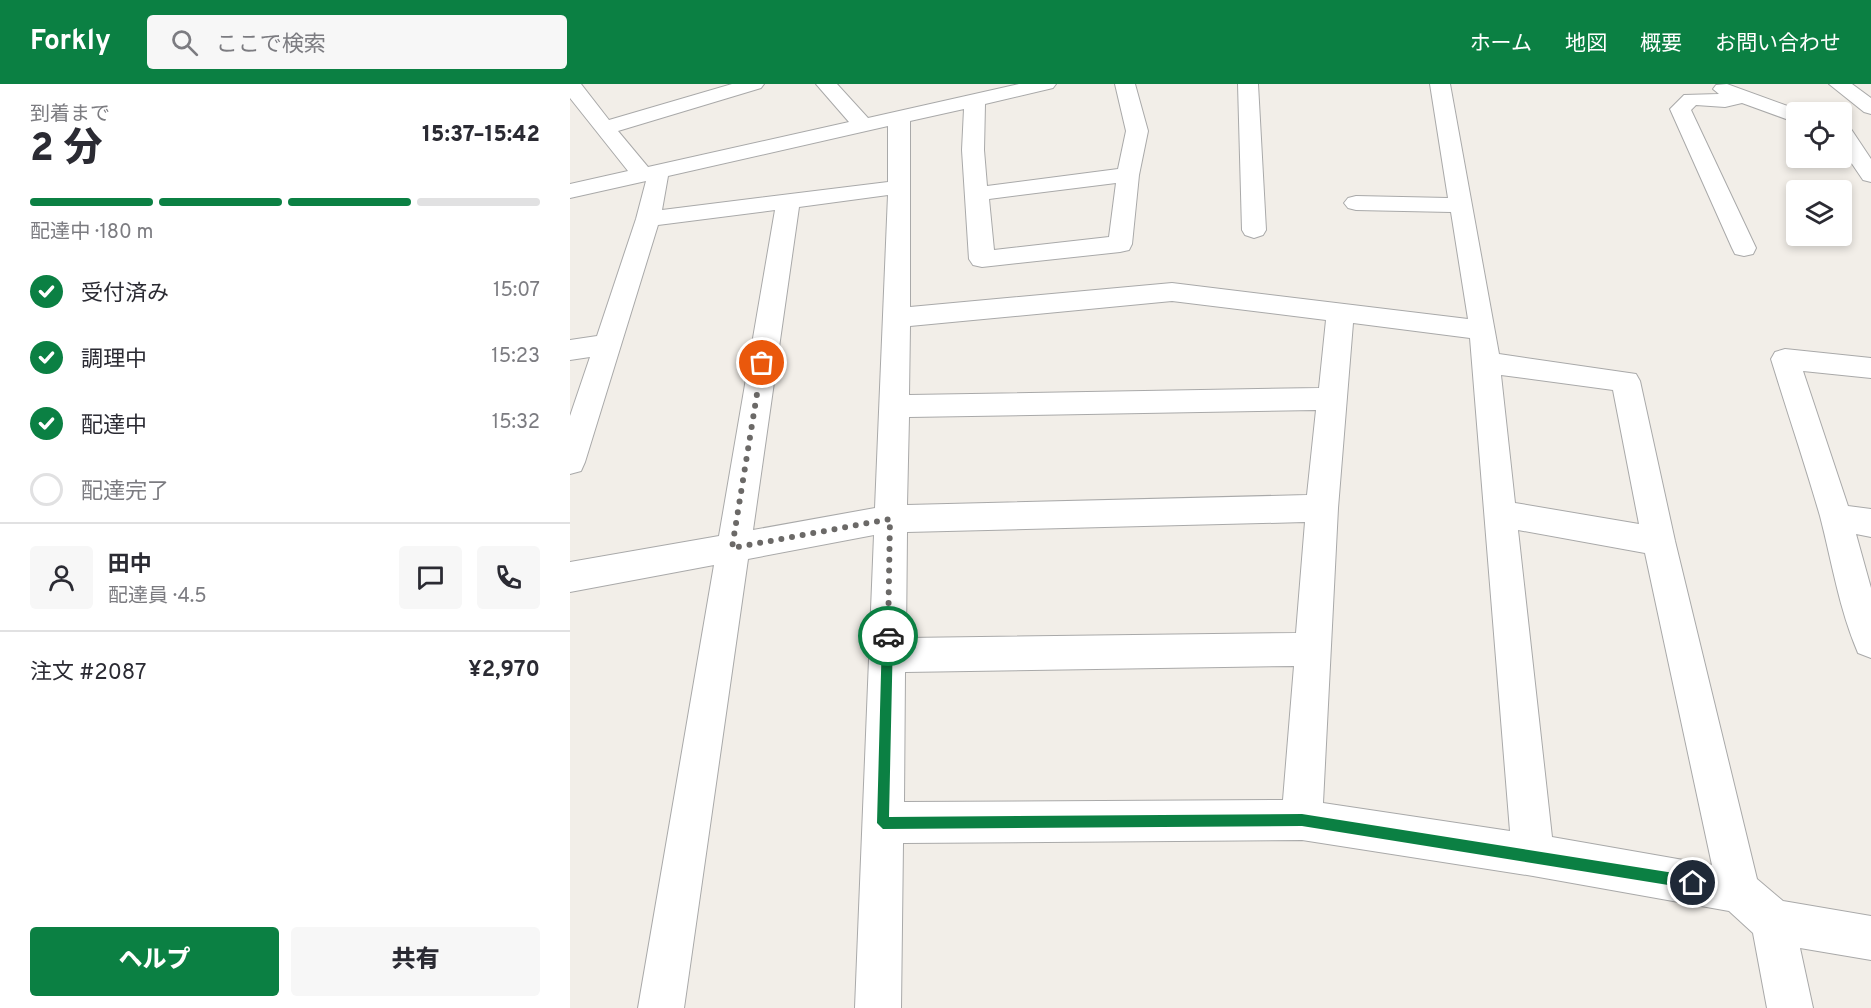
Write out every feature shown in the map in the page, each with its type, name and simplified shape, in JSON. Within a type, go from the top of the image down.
[{"type":"street","points":[[570,462],[648,219],[658,177],[643,174],[573,88],[598,84]]},
{"type":"street","points":[[605,128],[754,84]]},
{"type":"street","points":[[826,84],[864,126]]},
{"type":"street","points":[[570,191],[1046,84]]},
{"type":"street","points":[[975,101],[973,150],[982,259],[1120,244],[1128,175],[1137,131],[1125,84]]},
{"type":"street","points":[[1248,84],[1254,230]]},
{"type":"street","points":[[1440,84],[1485,347],[1503,514],[1533,855]]},
{"type":"street","points":[[1709,84],[1786,113]]},
{"type":"street","points":[[1842,87],[1871,86]]},
{"type":"street","points":[[1842,87],[1871,108]]},
{"type":"street","points":[[1742,97],[1725,101],[1691,99],[1680,109],[1744,248]]},
{"type":"street","points":[[878,1008],[900,187],[899,118]]},
{"type":"street","points":[[1852,135],[1871,138]]},
{"type":"street","points":[[1852,146],[1871,175]]},
{"type":"street","points":[[977,194],[1128,175]]},
{"type":"street","points":[[648,219],[900,187]]},
{"type":"street","points":[[661,1008],[788,202]]},
{"type":"street","points":[[1356,203],[1461,206]]},
{"type":"street","points":[[896,318],[1172,292],[1340,314],[1626,381],[1659,542],[1739,891]]},
{"type":"street","points":[[1302,820],[1322,508],[1340,314]]},
{"type":"street","points":[[570,350],[608,344]]},
{"type":"street","points":[[1871,368],[1785,359],[1836,517],[1851,579],[1871,641]]},
{"type":"street","points":[[893,406],[1331,399]]},
{"type":"street","points":[[570,577],[890,519],[1322,508]]},
{"type":"street","points":[[1503,514],[1659,542]]},
{"type":"street","points":[[1836,517],[1871,523]]},
{"type":"street","points":[[887,655],[1312,649]]},
{"type":"street","points":[[883,823],[1302,820],[1533,855],[1739,891],[1773,921],[1871,938]]},
{"type":"street","points":[[1773,921],[1790,1008]]},
{"type":"way so far","points":[[762,363],[732,548],[890,519],[888,636]]},
{"type":"route","points":[[888,636],[883,823],[1302,820],[1533,855],[1693,883]]}]
